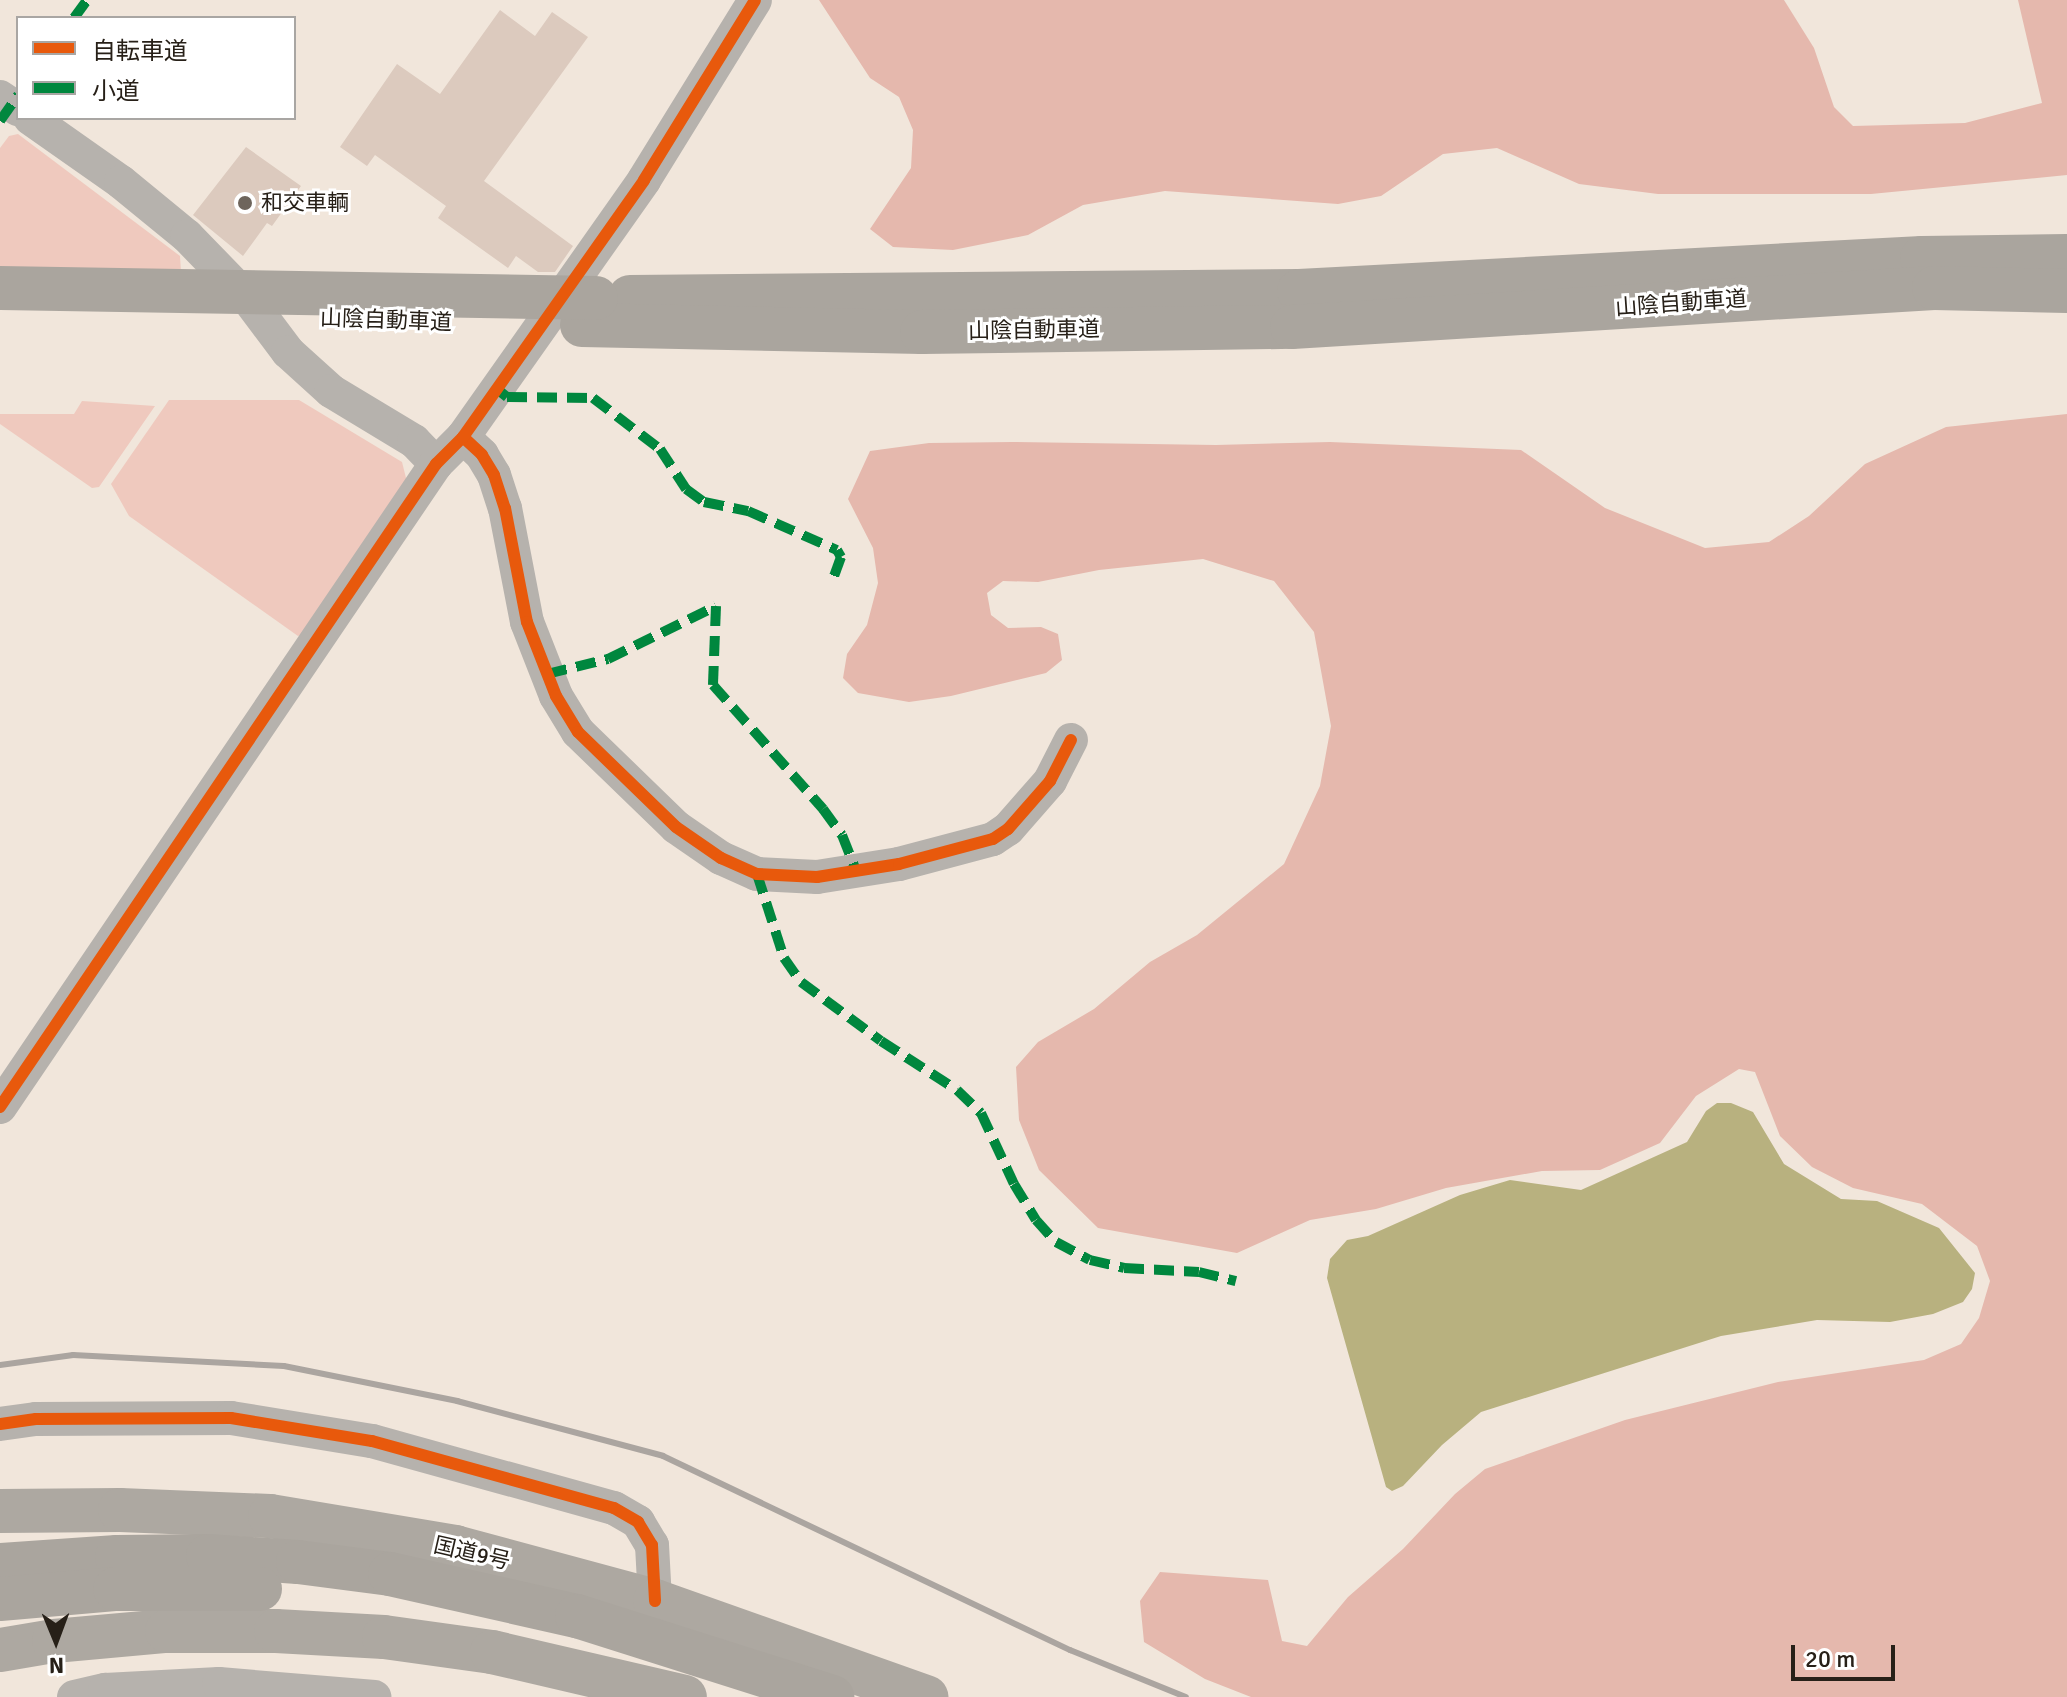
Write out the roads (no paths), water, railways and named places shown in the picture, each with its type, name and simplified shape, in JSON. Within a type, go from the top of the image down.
[{"type":"highway","name":"山陰自動車道","points":[[0,288],[589,312],[922,332],[1292,327],[1934,288],[2063,273]]},
{"type":"highway","name":"山陰自動車道","points":[[0,312],[589,312]]},
{"type":"highway","name":"国道9号","points":[[0,1511],[120,1510],[270,1516],[455,1547],[655,1601],[926,1697]]},
{"type":"highway","points":[[0,1565],[117,1557],[208,1556],[298,1562],[390,1574],[577,1616],[832,1697]]},
{"type":"highway","points":[[0,1599],[115,1589],[207,1587],[298,1591],[477,1620],[741,1697]]},
{"type":"highway","points":[[0,1650],[54,1641],[167,1631],[276,1631],[384,1637],[492,1652],[685,1697]]},
{"type":"street","points":[[0,1107],[436,464],[463,437],[644,180],[755,0]]},
{"type":"street","points":[[33,120],[121,182],[187,236],[249,300],[288,352],[331,391],[414,441],[436,464]]},
{"type":"street","points":[[463,437],[482,455],[494,475],[505,508],[527,622],[556,696],[571,720],[615,771],[676,827],[721,858],[757,874],[817,877],[899,864],[993,839],[1008,829],[1050,781],[1071,740]]},
{"type":"street","points":[[0,1424],[36,1419],[231,1418],[387,1445],[614,1508],[638,1522],[652,1545],[655,1601]]},
{"type":"street","points":[[74,1697],[118,1689],[219,1684],[374,1697]]},
{"type":"railway","points":[[0,1365],[73,1355],[284,1366],[457,1401],[663,1456],[1070,1650],[1186,1697]]},
{"type":"place","name":"和交車輌","points":[[245,203]]}]
